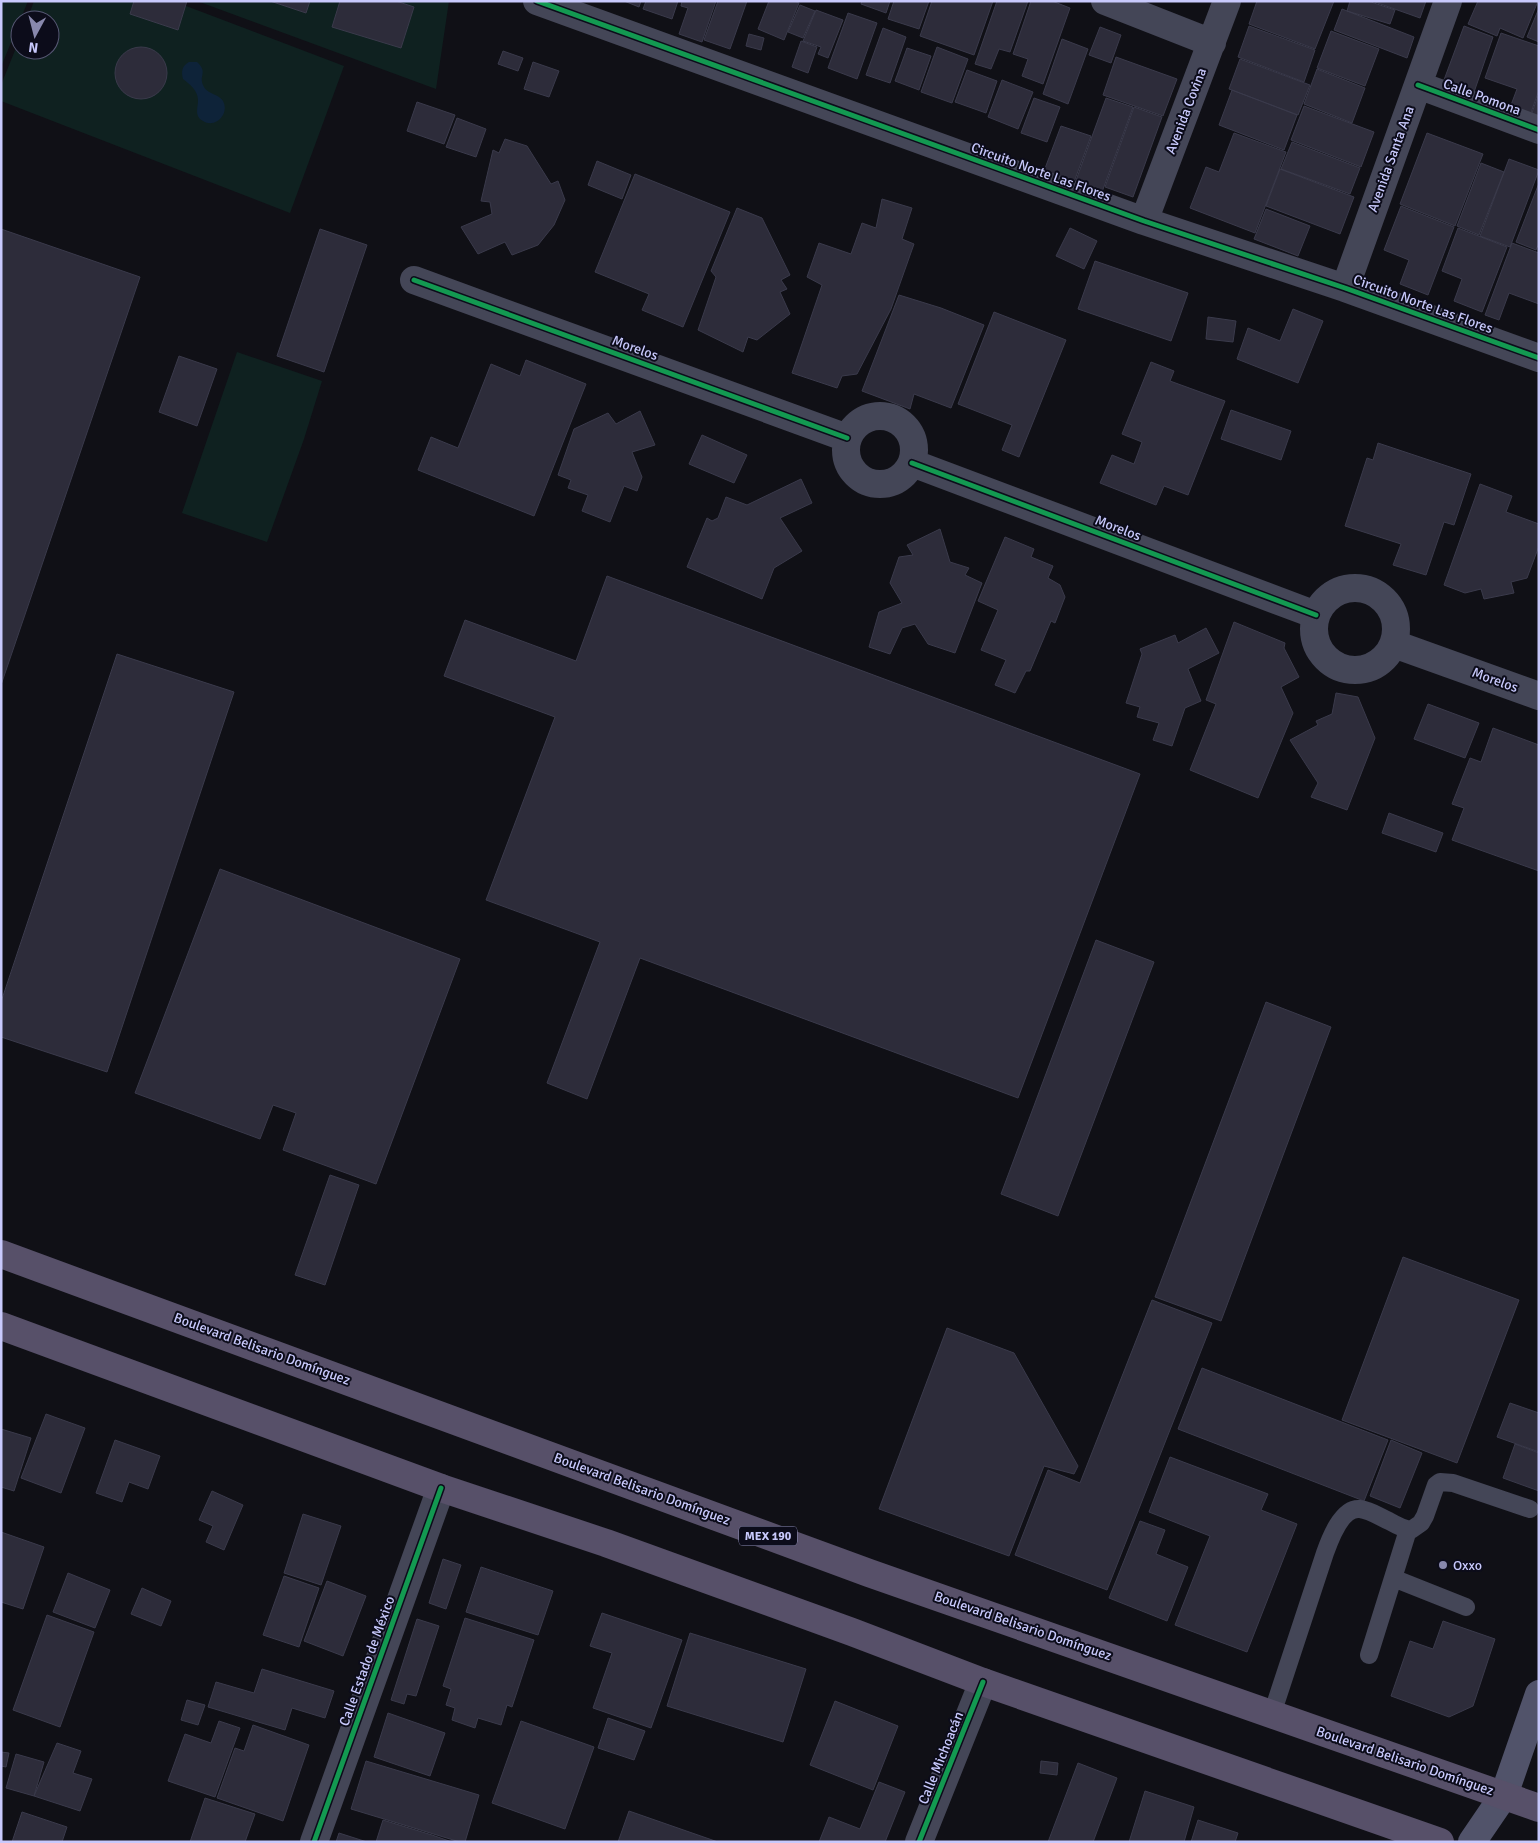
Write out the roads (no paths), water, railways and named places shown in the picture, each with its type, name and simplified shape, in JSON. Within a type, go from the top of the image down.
[{"type":"main road","name":"Boulevard Belisario Domínguez","points":[[1,1254],[870,1573],[1539,1808]]},
{"type":"main road","points":[[1,1326],[441,1488],[624,1550],[852,1632],[984,1682],[1440,1842]]},
{"type":"main road","points":[[1472,1842],[1504,1796],[1539,1694]]},
{"type":"street","name":"Circuito Norte Las Flores","points":[[537,1],[1144,221],[1345,288],[1539,358]]},
{"type":"street","points":[[1104,1],[1212,42]]},
{"type":"street","name":"Avenida Covina","points":[[1144,221],[1227,1]]},
{"type":"street","name":"Avenida Santa Ana","points":[[1345,288],[1448,1]]},
{"type":"street","name":"Calle Pomona","points":[[1418,85],[1539,130]]},
{"type":"street","name":"Morelos","points":[[414,280],[847,438]]},
{"type":"street","points":[[875,416],[887,416],[898,421],[907,429],[913,439],[912,463],[906,473],[896,481],[885,485],[872,484],[862,480],[852,472],[846,461],[845,449],[847,438],[854,427],[863,420],[875,416]]},
{"type":"street","name":"Morelos","points":[[912,463],[1316,615]]},
{"type":"street","points":[[1348,588],[1362,588],[1376,593],[1387,602],[1394,615],[1397,629],[1394,644],[1387,656],[1376,665],[1362,670],[1348,670],[1334,665],[1323,656],[1316,643],[1313,629],[1316,615],[1323,603],[1334,593],[1348,588]]},
{"type":"street","name":"Morelos","points":[[1394,644],[1539,696]]},
{"type":"street","name":"Calle Estado de México","points":[[314,1842],[441,1488]]},
{"type":"street","name":"Calle Michoacán","points":[[919,1842],[984,1682]]},
{"type":"lane","points":[[1272,1714],[1325,1553],[1332,1534],[1344,1516],[1353,1509],[1361,1509],[1408,1530],[1414,1529],[1421,1524],[1438,1482],[1453,1483],[1530,1509]]},
{"type":"lane","points":[[1368,1655],[1408,1530]]},
{"type":"lane","points":[[1393,1578],[1466,1607]]},
{"type":"water","points":[[189,62],[197,62],[200,65],[203,71],[203,85],[223,101],[225,111],[216,122],[208,123],[198,117],[197,94],[182,76],[183,67]]},
{"type":"place","name":"Oxxo","points":[[1443,1565]]}]
